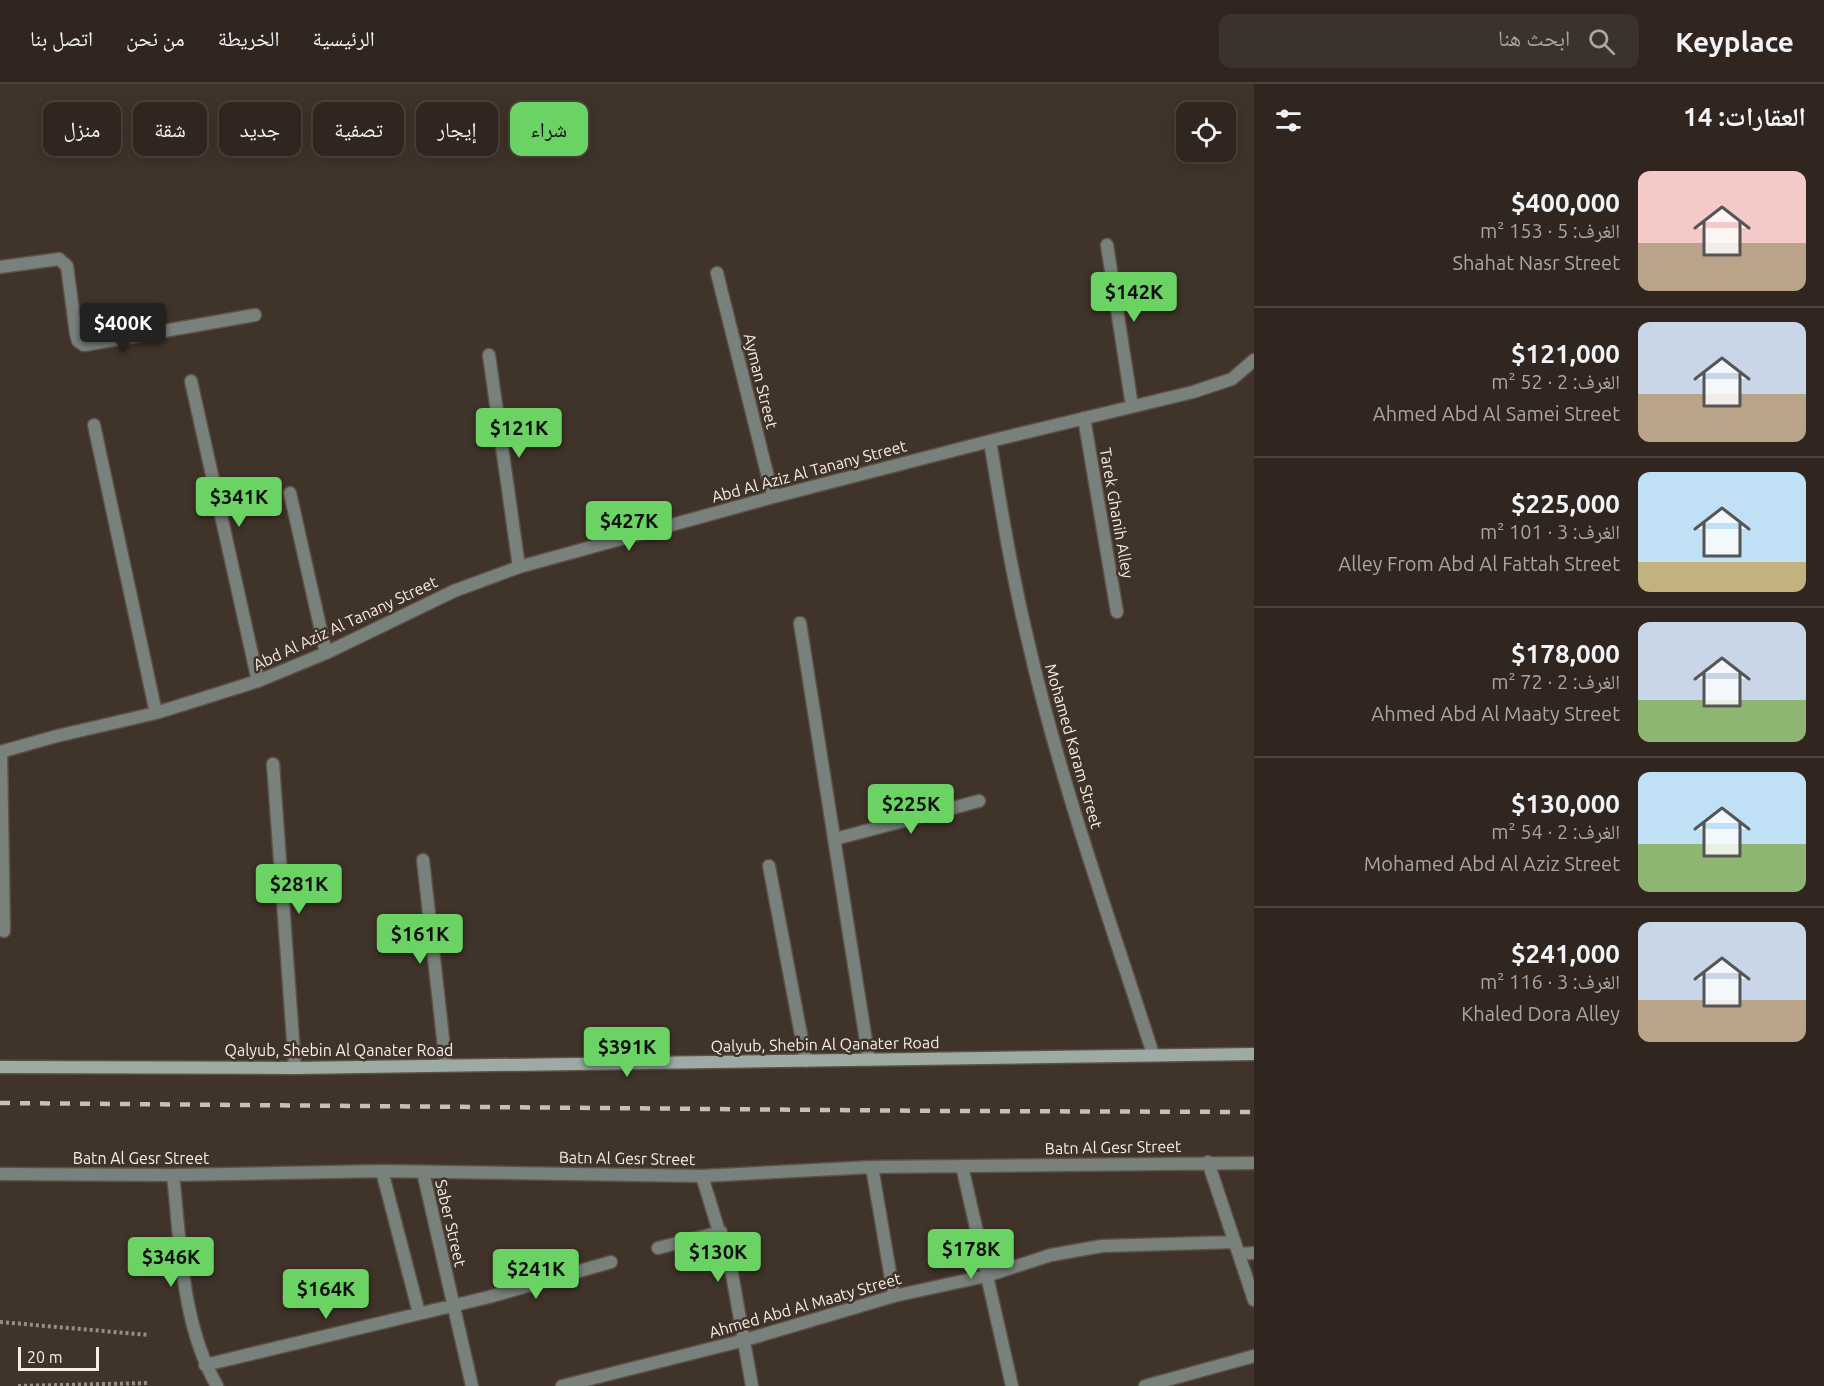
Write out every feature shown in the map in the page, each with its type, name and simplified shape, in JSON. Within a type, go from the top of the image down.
[{"type":"main road","name":"Qalyub, Shebin Al Qanater Road","points":[[0,1067],[295,1068],[1254,1053]]},
{"type":"street","points":[[1107,245],[1132,406]]},
{"type":"street","points":[[0,267],[59,258],[67,266],[76,334],[78,341],[84,345],[255,315]]},
{"type":"street","name":"Ayman Street","points":[[717,273],[773,497]]},
{"type":"street","points":[[489,355],[519,567]]},
{"type":"street","name":"Abd Al Aziz Al Tanany Street","points":[[1,752],[57,736],[156,713],[258,681],[326,653],[454,591],[519,567],[773,497],[1193,392],[1232,379],[1254,360]]},
{"type":"street","points":[[191,381],[258,681]]},
{"type":"street","name":"Tarek Ghanih Alley","points":[[1084,418],[1117,612]]},
{"type":"street","points":[[94,425],[156,713]]},
{"type":"street","name":"Mohamed Karam Street","points":[[990,441],[1006,543],[1034,665],[1061,763],[1153,1054]]},
{"type":"street","points":[[290,493],[326,653]]},
{"type":"street","points":[[800,623],[869,1060]]},
{"type":"street","points":[[1,752],[4,931]]},
{"type":"street","points":[[273,764],[295,1068]]},
{"type":"street","points":[[835,839],[980,801]]},
{"type":"street","points":[[423,860],[446,1065]]},
{"type":"street","points":[[769,866],[806,1061]]},
{"type":"street","points":[[1208,1162],[1254,1300]]},
{"type":"street","name":"Batn Al Gesr Street","points":[[0,1174],[173,1175],[423,1172],[702,1176],[872,1167],[1254,1163]]},
{"type":"street","points":[[962,1166],[1012,1386]]},
{"type":"street","points":[[872,1167],[894,1296]]},
{"type":"street","points":[[382,1172],[419,1313]]},
{"type":"street","name":"Saber Street","points":[[423,1172],[472,1386]]},
{"type":"street","points":[[173,1175],[189,1310],[205,1365],[217,1386]]},
{"type":"street","points":[[702,1176],[732,1274],[752,1386]]},
{"type":"street","points":[[658,1248],[721,1232]]},
{"type":"street","name":"Ahmed Abd Al Maaty Street","points":[[562,1386],[745,1340],[894,1296],[986,1276],[1051,1256],[1102,1246],[1237,1248],[1254,1253]]},
{"type":"street","points":[[205,1365],[517,1290],[611,1262]]},
{"type":"street","points":[[1145,1386],[1254,1356]]},
{"type":"path","points":[[0,1322],[149,1335]]},
{"type":"path","points":[[18,1386],[147,1383]]},
{"type":"railway","points":[[0,1103],[1254,1112]]}]
